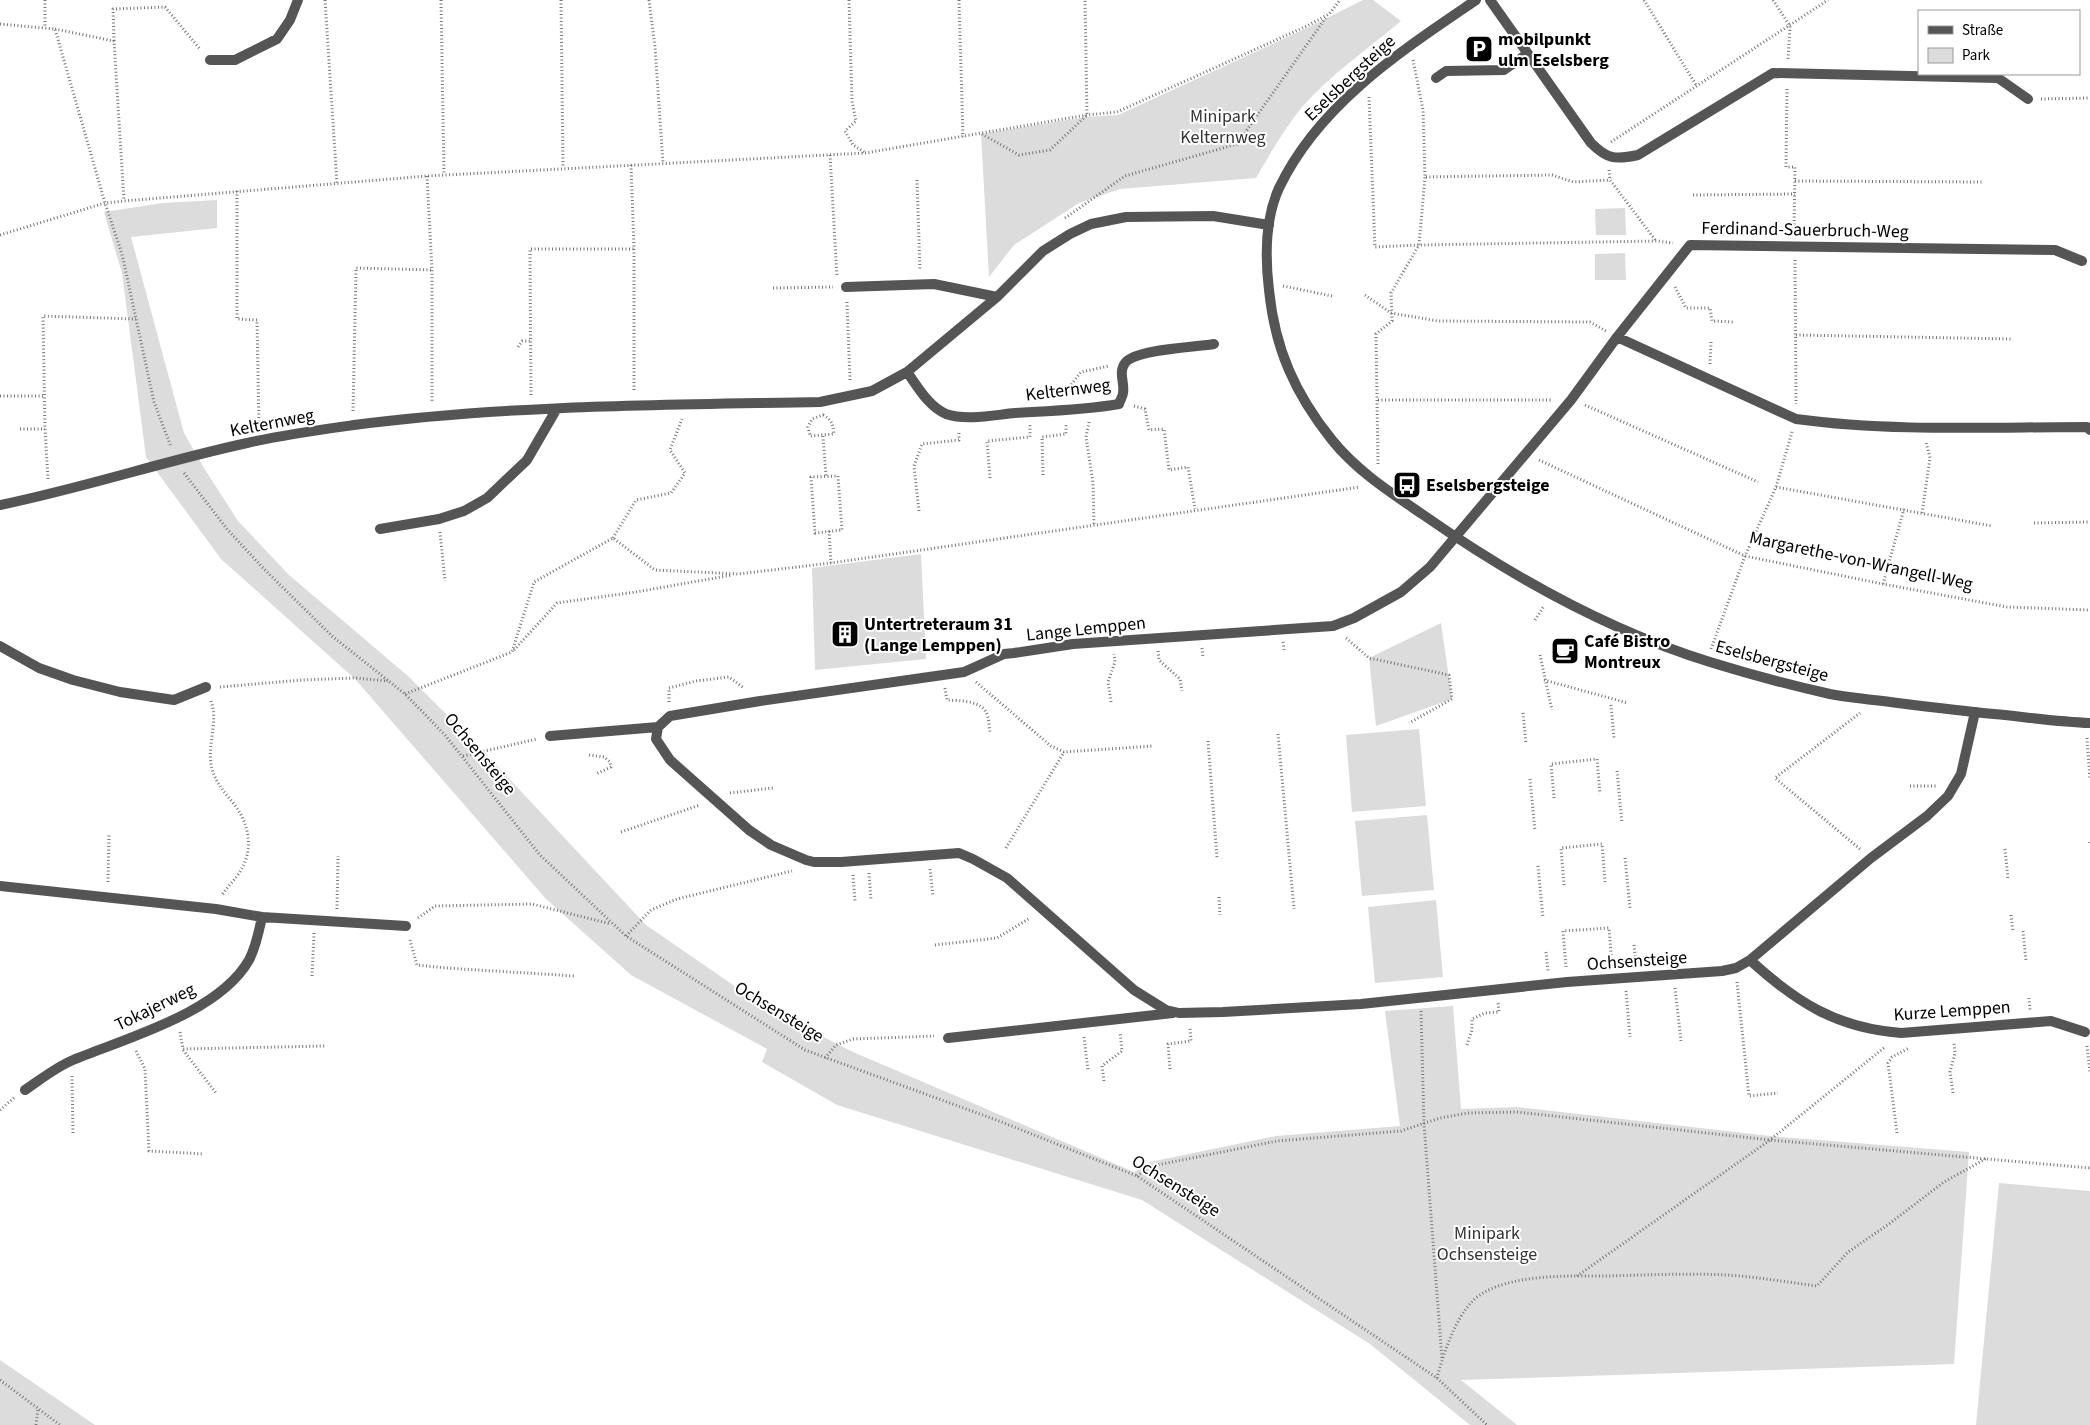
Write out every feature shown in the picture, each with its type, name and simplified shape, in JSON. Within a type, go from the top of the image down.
[{"type":"street","points":[[210,60],[235,60],[277,39],[290,20],[298,0]]},
{"type":"street","name":"Eselsbergsteige","points":[[1476,0],[1410,45],[1321,123],[1304,146],[1278,192],[1269,225],[1267,257],[1268,283],[1276,331],[1285,363],[1297,390],[1333,442],[1358,467],[1379,484],[1456,538],[1551,594],[1645,638],[1706,661],[1832,694],[1975,712],[2088,723]]},
{"type":"street","points":[[1490,0],[1591,142],[1600,152],[1609,157],[1623,158],[1638,155],[1773,73],[1998,78],[2028,99]]},
{"type":"street","points":[[1436,78],[1446,71],[1504,70],[1527,54]]},
{"type":"street","name":"Kelternweg","points":[[0,505],[49,495],[176,461],[265,440],[353,425],[432,416],[531,410],[820,402],[851,396],[872,391],[907,372],[997,297],[1043,251],[1070,234],[1091,224],[1126,217],[1213,216],[1269,225]]},
{"type":"street","name":"Ferdinand-Sauerbruch-Weg","points":[[1456,538],[1571,400],[1617,337],[1690,245],[2055,250],[2082,261]]},
{"type":"street","points":[[842,287],[934,284],[997,297]]},
{"type":"street","points":[[1617,337],[1796,419],[1823,423],[1919,427],[2088,427],[2090,430]]},
{"type":"street","name":"Kelternweg","points":[[907,372],[926,398],[936,408],[947,414],[970,417],[1066,410],[1119,404],[1124,392],[1121,372],[1125,362],[1133,357],[1144,353],[1214,344]]},
{"type":"street","points":[[380,529],[439,519],[464,511],[487,498],[527,460],[556,410]]},
{"type":"street","name":"Lange Lemppen","points":[[670,716],[760,701],[964,672],[1004,654],[1073,644],[1333,626],[1354,618],[1402,592],[1430,567],[1456,538]]},
{"type":"street","points":[[0,646],[39,668],[73,680],[120,692],[174,700],[206,687]]},
{"type":"street","name":"Ochsensteige","points":[[948,1038],[1184,1012],[1223,1012],[1361,1004],[1567,982],[1722,971],[1736,968],[1750,960],[1871,858],[1927,816],[1948,796],[1961,774],[1975,712]]},
{"type":"street","points":[[550,736],[658,727],[670,716]]},
{"type":"street","name":"Ochsensteige","points":[[658,727],[656,739],[670,760],[750,830],[772,845],[814,862],[852,862],[959,853],[1007,878],[1134,990],[1166,1010],[1184,1012]]},
{"type":"street","points":[[0,886],[216,910],[262,917],[406,926]]},
{"type":"street","name":"Tokajerweg","points":[[24,1090],[71,1061],[130,1039],[178,1018],[215,995],[245,966],[256,944],[262,917]]},
{"type":"street","name":"Kurze Lemppen","points":[[1750,960],[1778,986],[1808,1006],[1825,1014],[1864,1027],[1906,1032],[2051,1020],[2086,1032]]},
{"type":"path","points":[[45,0],[45,28]]},
{"type":"path","points":[[325,0],[337,184]]},
{"type":"path","points":[[441,0],[444,175]]},
{"type":"path","points":[[561,0],[563,168]]},
{"type":"path","points":[[649,0],[655,47],[663,163]]},
{"type":"path","points":[[849,0],[852,101],[856,121],[845,131],[853,145],[865,152]]},
{"type":"path","points":[[959,0],[964,137]]},
{"type":"path","points":[[981,133],[1019,155],[1050,150],[1087,115],[1085,0]]},
{"type":"path","points":[[1062,220],[1125,176],[1238,144],[1340,0]]},
{"type":"path","points":[[1644,0],[1696,85]]},
{"type":"path","points":[[1706,661],[1746,556],[1776,487],[1796,419],[1795,181],[1794,167],[1786,167],[1787,73],[1790,26],[1773,0]]},
{"type":"path","points":[[1600,152],[1615,138],[1828,0]]},
{"type":"path","points":[[124,201],[113,9],[164,7],[210,60]]},
{"type":"path","points":[[0,235],[105,203],[427,176],[830,156],[964,137],[1087,115],[1117,112],[1307,26],[1329,14]]},
{"type":"path","points":[[0,24],[55,29],[114,41]]},
{"type":"path","name":"Ochsensteige","points":[[55,29],[105,203],[122,254],[154,402],[176,461],[189,481],[227,529],[263,568],[332,636],[405,694],[445,735],[540,855],[626,936],[805,1050],[999,1121],[1137,1176],[1437,1378],[1487,1425]]},
{"type":"path","points":[[405,694],[512,652],[558,603],[636,592],[738,574],[831,563],[1094,526],[1195,509],[1379,484],[1376,334],[1392,321],[1391,293],[1419,244],[1425,177],[1423,110],[1410,45]]},
{"type":"path","points":[[1369,79],[1375,247],[1419,244],[1657,241],[1690,245]]},
{"type":"path","points":[[2028,99],[2090,98]]},
{"type":"path","points":[[830,156],[851,396]]},
{"type":"path","points":[[631,165],[634,249],[634,407]]},
{"type":"path","points":[[1425,177],[1552,175],[1573,182],[1610,180],[1657,241]]},
{"type":"path","points":[[427,176],[432,270],[432,416]]},
{"type":"path","points":[[917,180],[920,284]]},
{"type":"path","points":[[1795,181],[1984,182]]},
{"type":"path","points":[[237,191],[237,319],[257,320],[258,425],[265,440]]},
{"type":"path","points":[[1693,195],[1795,194]]},
{"type":"path","points":[[531,410],[530,249],[634,249]]},
{"type":"path","points":[[353,425],[356,268],[432,270]]},
{"type":"path","points":[[1667,274],[1686,308],[1710,308],[1712,321],[1735,322]]},
{"type":"path","points":[[1268,283],[1332,296]]},
{"type":"path","points":[[773,288],[842,287]]},
{"type":"path","points":[[1365,295],[1392,313],[1438,321],[1590,322],[1617,337]]},
{"type":"path","points":[[49,495],[45,429],[43,316],[136,319]]},
{"type":"path","points":[[1796,335],[2011,339]]},
{"type":"path","points":[[518,347],[522,341],[530,341]]},
{"type":"path","points":[[1709,379],[1711,342]]},
{"type":"path","points":[[1043,475],[1042,437],[1066,434],[1067,390],[1081,372],[1125,362]]},
{"type":"path","points":[[0,396],[44,396]]},
{"type":"path","points":[[1378,400],[1543,400]]},
{"type":"path","points":[[1571,400],[1758,482]]},
{"type":"path","points":[[512,652],[534,582],[614,538],[636,500],[670,493],[685,473],[670,450],[688,405]]},
{"type":"path","points":[[1092,407],[1086,438],[1093,483],[1094,526]]},
{"type":"path","points":[[1145,408],[1149,430],[1164,429],[1169,470],[1188,467],[1195,509]]},
{"type":"path","points":[[990,478],[987,441],[1030,437],[1029,412]]},
{"type":"path","points":[[823,415],[830,419],[833,424],[834,434],[823,436],[810,436],[808,426],[812,419],[823,415]]},
{"type":"path","points":[[919,511],[914,466],[922,444],[959,440],[959,416]]},
{"type":"path","points":[[20,429],[45,429]]},
{"type":"path","points":[[823,436],[826,476]]},
{"type":"path","points":[[1921,437],[1928,444],[1930,458],[1922,513]]},
{"type":"path","name":"Margarethe-von-Wrangell-Weg","points":[[1527,454],[1746,556],[2007,607],[2090,610]]},
{"type":"path","points":[[838,476],[842,530],[829,530],[815,533],[811,477],[838,476]]},
{"type":"path","points":[[1776,487],[1992,526]]},
{"type":"path","points":[[1883,584],[1904,509]]},
{"type":"path","points":[[439,519],[445,581]]},
{"type":"path","points":[[2034,523],[2090,522]]},
{"type":"path","points":[[829,530],[831,563]]},
{"type":"path","points":[[614,538],[655,570],[738,574]]},
{"type":"path","points":[[1333,626],[1369,658],[1449,674],[1452,699],[1409,723]]},
{"type":"path","points":[[1540,655],[1552,710]]},
{"type":"path","points":[[1159,660],[1180,679],[1182,691]]},
{"type":"path","points":[[1111,702],[1108,682],[1115,662]]},
{"type":"path","points":[[670,716],[668,688],[696,681],[729,677],[760,701]]},
{"type":"path","points":[[216,910],[222,895],[243,867],[249,850],[249,836],[243,818],[217,781],[212,767],[211,746],[215,711],[206,687],[355,678],[389,681]]},
{"type":"path","points":[[971,678],[1051,746],[1064,752],[1153,746]]},
{"type":"path","points":[[1544,680],[1628,703]]},
{"type":"path","points":[[947,700],[968,701],[981,707],[986,712],[990,732]]},
{"type":"path","points":[[1871,858],[1775,778],[1877,700]]},
{"type":"path","points":[[1611,705],[1614,738]]},
{"type":"path","points":[[1524,713],[1526,744]]},
{"type":"path","points":[[2088,723],[2090,780]]},
{"type":"path","points":[[1278,734],[1294,909]]},
{"type":"path","points":[[462,756],[550,736]]},
{"type":"path","points":[[1208,741],[1217,858]]},
{"type":"path","points":[[1006,848],[1064,752]]},
{"type":"path","points":[[590,755],[604,757],[610,762],[611,767],[596,774]]},
{"type":"path","points":[[1554,798],[1551,764],[1597,759],[1600,794]]},
{"type":"path","points":[[1617,771],[1622,823]]},
{"type":"path","points":[[1530,778],[1535,831]]},
{"type":"path","points":[[1910,786],[1954,786]]},
{"type":"path","points":[[621,832],[712,798],[773,788]]},
{"type":"path","points":[[108,898],[109,835]]},
{"type":"path","points":[[1564,885],[1561,848],[1585,845],[1602,844],[1605,882]]},
{"type":"path","points":[[2005,849],[2008,878]]},
{"type":"path","points":[[336,922],[338,856]]},
{"type":"path","points":[[1626,858],[1630,908]]},
{"type":"path","points":[[626,936],[651,910],[677,899],[789,872],[814,862]]},
{"type":"path","points":[[1538,866],[1543,918]]},
{"type":"path","points":[[931,878],[934,896]]},
{"type":"path","points":[[870,881],[872,900]]},
{"type":"path","points":[[853,884],[855,901]]},
{"type":"path","points":[[1219,897],[1220,915]]},
{"type":"path","points":[[575,976],[446,968],[417,964],[406,926],[435,906],[503,904],[532,904],[612,924]]},
{"type":"path","points":[[2012,914],[2013,932]]},
{"type":"path","points":[[312,976],[314,920]]},
{"type":"path","points":[[936,945],[997,938],[1020,925]]},
{"type":"path","points":[[1567,982],[1563,931],[1609,928],[1613,979]]},
{"type":"path","points":[[2023,931],[2026,961]]},
{"type":"path","points":[[1739,997],[1749,1096],[1778,1093]]},
{"type":"path","points":[[1420,998],[1424,1124],[1442,1359]]},
{"type":"path","points":[[1627,998],[1630,1037]]},
{"type":"path","points":[[1676,999],[1681,1041]]},
{"type":"path","points":[[1170,1069],[1168,1044],[1191,1041],[1184,1012]]},
{"type":"path","points":[[1467,1045],[1472,1030],[1472,1018],[1485,1013],[1499,1012]]},
{"type":"path","points":[[178,1018],[183,1049],[216,1093]]},
{"type":"path","points":[[1577,1276],[1770,1140],[1906,1032],[1912,1047],[1892,1057],[1888,1063],[1897,1133]]},
{"type":"path","points":[[2086,1032],[2090,1072]]},
{"type":"path","points":[[825,1058],[836,1045],[854,1039],[928,1035],[948,1038]]},
{"type":"path","points":[[130,1039],[145,1069],[149,1151],[204,1154]]},
{"type":"path","points":[[1104,1081],[1102,1066],[1122,1051],[1121,1040]]},
{"type":"path","points":[[1085,1042],[1088,1070]]},
{"type":"path","points":[[183,1049],[324,1046]]},
{"type":"path","points":[[1953,1093],[1950,1072],[1955,1053]]},
{"type":"path","points":[[71,1061],[73,1135]]},
{"type":"path","points":[[1137,1176],[1152,1166],[1277,1141],[1401,1131],[1440,1118],[1468,1112],[1517,1112],[1770,1140],[2090,1168]]},
{"type":"path","points":[[1437,1378],[1452,1333],[1468,1305],[1482,1293],[1505,1284],[1577,1276],[1727,1275],[1817,1286],[1848,1252],[1889,1224],[1944,1182],[1987,1158]]},
{"type":"path","points":[[0,1380],[60,1425]]},
{"type":"path","points":[[36,1425],[38,1409]]},
{"type":"green space","name":"Minipark Kelternweg","points":[[1363,0],[1373,0],[1401,21],[1313,95],[1295,115],[1256,178],[1120,189],[1079,203],[1014,245],[989,277],[981,134],[1086,117],[1118,115],[1305,29]]},
{"type":"green space","name":"Minipark Ochsensteige","points":[[217,200],[217,228],[131,237],[184,433],[238,521],[289,575],[408,676],[487,755],[646,925],[768,1009],[853,1052],[1134,1172],[1150,1162],[1276,1136],[1400,1126],[1385,1011],[1453,1006],[1461,1109],[1517,1107],[1770,1136],[1969,1152],[1954,1364],[1461,1380],[1517,1425],[1470,1425],[1370,1344],[1142,1200],[837,1105],[762,1062],[767,1049],[631,975],[546,899],[355,679],[221,559],[146,457],[122,273],[104,212],[163,203]]},
{"type":"green space","points":[[1625,208],[1626,235],[1596,235],[1595,209]]},
{"type":"green space","points":[[1625,253],[1626,280],[1595,280],[1595,254]]},
{"type":"green space","points":[[921,554],[926,659],[815,670],[812,568]]},
{"type":"green space","points":[[1441,623],[1452,699],[1376,726],[1369,658]]},
{"type":"green space","points":[[1419,729],[1426,806],[1352,812],[1346,735]]},
{"type":"green space","points":[[1427,815],[1434,890],[1362,896],[1355,821]]},
{"type":"green space","points":[[1436,900],[1443,977],[1375,983],[1368,907]]},
{"type":"green space","points":[[1999,1183],[2090,1191],[2090,1425],[1976,1425]]},
{"type":"green space","points":[[0,1360],[95,1425],[0,1425]]},
{"type":"place","name":"mobilpunkt ulm Eselsberg","points":[[1479,49]]},
{"type":"place","name":"Eselsbergsteige","points":[[1407,485]]},
{"type":"place","name":"Untertreteraum 31 (Lange Lemppen)","points":[[845,634]]},
{"type":"place","name":"Café Bistro Montreux","points":[[1565,651]]}]
